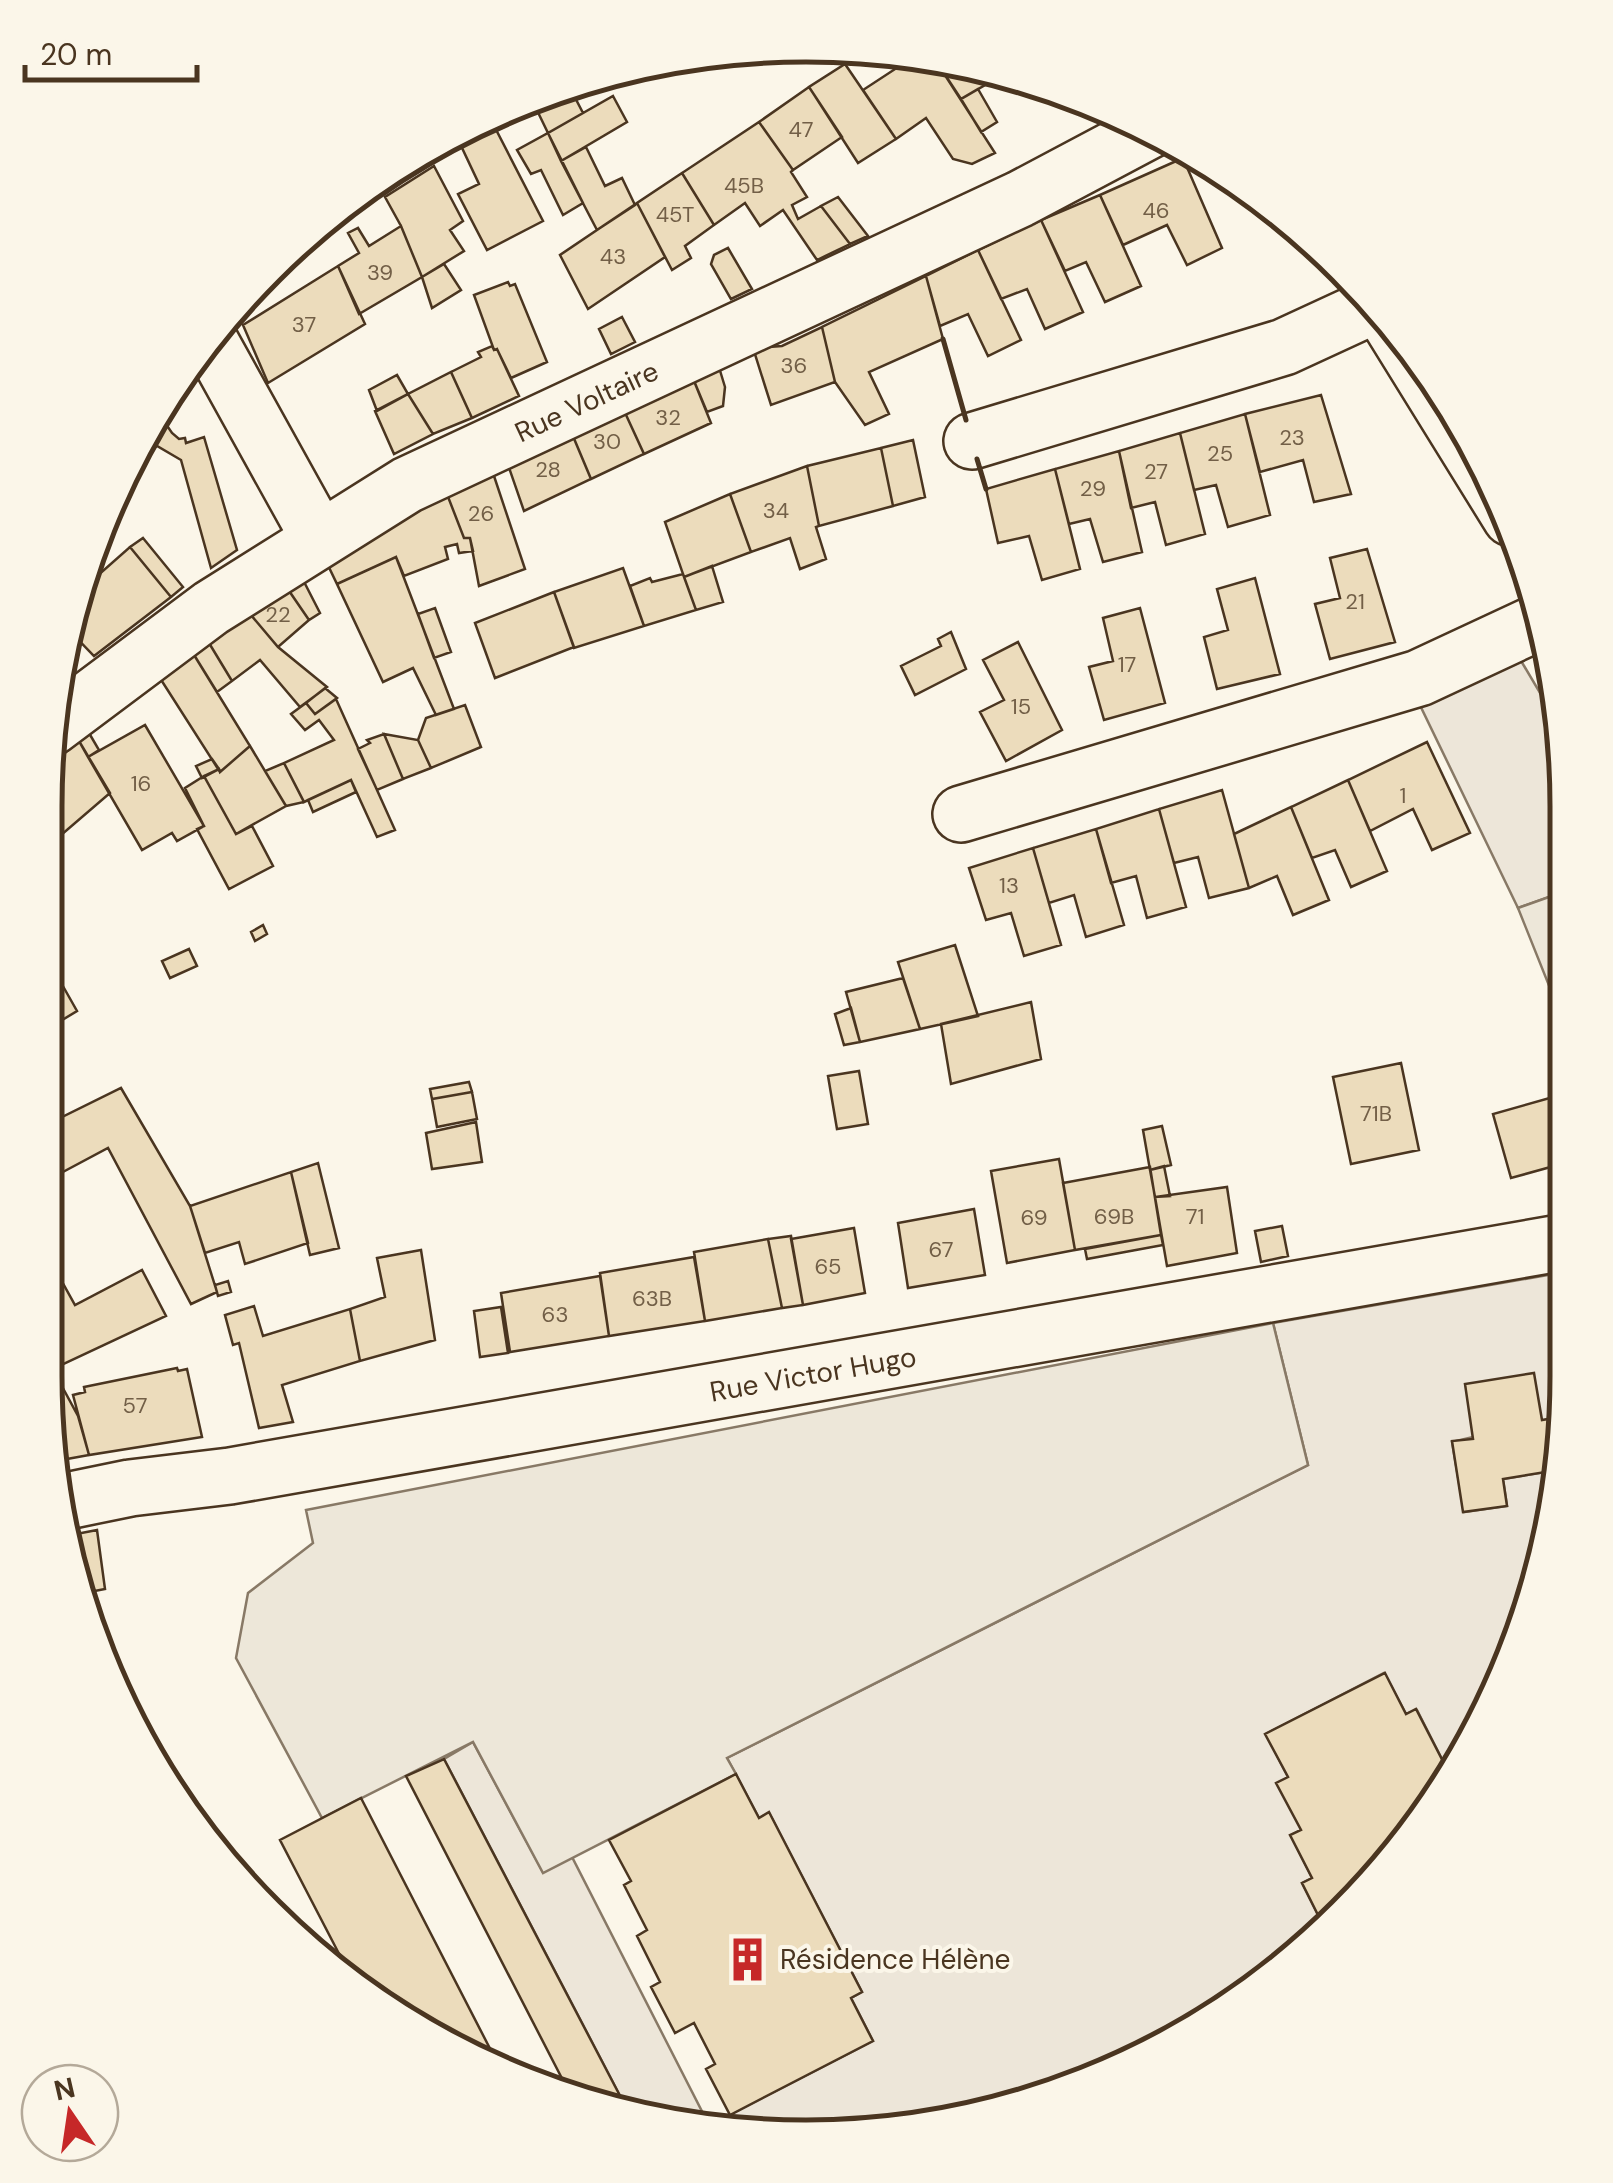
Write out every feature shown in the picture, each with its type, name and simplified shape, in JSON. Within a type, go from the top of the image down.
[{"type":"street","name":"Rue Voltaire","points":[[68,715],[211,608],[407,485],[1020,199],[1134,138]]},
{"type":"street","points":[[972,441],[1284,347],[1362,311]]},
{"type":"street","points":[[217,353],[318,538]]},
{"type":"street","points":[[961,814],[1418,678],[1528,627]]},
{"type":"street","name":"Rue Victor Hugo","points":[[73,1500],[130,1488],[230,1476],[1550,1245]]},
{"type":"shaded area","points":[[1517,654],[1542,696],[1544,709],[1549,758],[1550,897],[1518,908],[1417,699]]},
{"type":"shaded area","points":[[1550,897],[1550,988],[1518,908]]},
{"type":"shaded area","points":[[1550,1275],[1549,1419],[1452,1442],[1464,1512],[1507,1506],[1503,1479],[1544,1472],[1536,1522],[1511,1616],[1474,1706],[1443,1761],[1417,1710],[1406,1714],[1384,1673],[1266,1734],[1288,1777],[1301,1830],[1291,1835],[1312,1878],[1302,1883],[1319,1916],[1220,1995],[1136,2044],[1046,2081],[952,2106],[855,2119],[727,2116],[873,2041],[851,1998],[862,1992],[769,1813],[759,1818],[727,1758],[1308,1465],[1273,1323]]},
{"type":"shaded area","points":[[1273,1323],[1308,1465],[727,1758],[736,1774],[543,1873],[473,1742],[322,1818],[236,1658],[248,1593],[313,1543],[306,1510]]},
{"type":"shaded area","points":[[473,1742],[543,1872],[572,1857],[703,2113],[620,2096],[444,1759]]},
{"type":"building","points":[[845,64],[896,139],[858,163],[809,87]]},
{"type":"building","points":[[896,68],[946,76],[995,153],[972,164],[953,159],[926,118],[896,139],[863,90]]},
{"type":"building","points":[[946,76],[985,85],[961,99]]},
{"type":"building","points":[[809,87],[842,137],[793,170],[759,122]]},
{"type":"building","points":[[978,89],[997,122],[981,132],[961,99]]},
{"type":"building","points":[[613,96],[627,122],[561,161],[548,133]]},
{"type":"building","points":[[576,99],[583,113],[548,133],[538,113]]},
{"type":"building","points":[[759,122],[807,197],[792,205],[798,219],[821,206],[850,244],[817,260],[783,210],[760,226],[745,203],[714,225],[682,173]]},
{"type":"building","points":[[496,130],[543,221],[487,250],[458,194],[479,184],[462,147]]},
{"type":"building","points":[[548,133],[583,203],[563,215],[541,170],[531,174],[517,150]]},
{"type":"building","points":[[586,147],[605,186],[622,178],[635,205],[597,230],[561,161]]},
{"type":"building","points":[[1177,161],[1187,167],[1222,248],[1187,265],[1167,225],[1123,245],[1100,195]]},
{"type":"building","points":[[434,166],[463,221],[450,230],[464,251],[422,277],[385,197]]},
{"type":"building","points":[[682,173],[714,225],[685,246],[691,258],[672,270],[637,203]]},
{"type":"building","points":[[1100,195],[1141,286],[1105,302],[1086,262],[1065,271],[1041,220]]},
{"type":"building","points":[[838,197],[868,236],[850,244],[821,206]]},
{"type":"building","points":[[637,203],[665,257],[588,309],[560,255]]},
{"type":"building","points":[[1041,220],[1083,312],[1045,329],[1027,289],[1001,299],[978,250]]},
{"type":"building","points":[[401,226],[422,277],[359,314],[338,266],[359,253],[348,233],[358,228],[369,246]]},
{"type":"building","points":[[728,248],[752,289],[731,299],[711,264],[714,255]]},
{"type":"building","points":[[978,250],[1021,340],[988,356],[968,314],[940,326],[926,276]]},
{"type":"building","points":[[444,264],[461,290],[432,308],[422,277]]},
{"type":"building","points":[[338,266],[365,324],[268,383],[243,325]]},
{"type":"building","points":[[926,276],[943,339],[869,372],[889,414],[865,425],[835,382],[822,327]]},
{"type":"building","points":[[508,282],[510,286],[515,284],[547,362],[511,378],[497,349],[494,350],[474,295]]},
{"type":"building","points":[[622,317],[635,342],[611,354],[599,329]]},
{"type":"building","points":[[822,327],[835,382],[771,405],[753,348],[782,346]]},
{"type":"building","points":[[492,346],[519,396],[472,418],[451,372],[481,357],[478,352]]},
{"type":"building","points":[[718,364],[725,387],[723,406],[707,412],[692,376]]},
{"type":"building","points":[[451,372],[472,418],[433,434],[408,394]]},
{"type":"building","points":[[397,375],[408,394],[377,411],[369,390]]},
{"type":"building","points":[[692,376],[711,423],[644,454],[621,404]]},
{"type":"building","points":[[408,394],[433,434],[394,454],[375,411]]},
{"type":"building","points":[[1321,395],[1351,494],[1314,502],[1303,460],[1260,472],[1245,414]]},
{"type":"building","points":[[621,404],[644,454],[591,479],[570,429]]},
{"type":"building","points":[[1245,414],[1270,515],[1228,527],[1216,485],[1194,490],[1180,433]]},
{"type":"building","points":[[167,426],[179,439],[185,438],[186,443],[204,437],[237,550],[211,568],[181,460],[157,446]]},
{"type":"building","points":[[570,429],[591,479],[524,511],[506,459]]},
{"type":"building","points":[[1180,433],[1205,534],[1166,545],[1155,502],[1131,508],[1119,451]]},
{"type":"building","points":[[913,440],[925,497],[893,506],[881,448]]},
{"type":"building","points":[[881,448],[893,506],[819,526],[807,466]]},
{"type":"building","points":[[1119,451],[1142,552],[1103,562],[1090,519],[1069,524],[1055,469]]},
{"type":"building","points":[[807,466],[819,526],[816,527],[826,559],[800,569],[790,538],[751,552],[730,494]]},
{"type":"building","points":[[491,467],[525,569],[479,586],[470,538],[464,538],[445,489]]},
{"type":"building","points":[[1055,469],[1080,569],[1042,580],[1029,536],[998,543],[986,489]]},
{"type":"building","points":[[445,489],[473,551],[459,553],[457,544],[445,547],[448,559],[404,576],[396,557],[337,584],[324,557]]},
{"type":"building","points":[[730,494],[751,552],[684,577],[665,522]]},
{"type":"building","points":[[143,538],[183,587],[171,597],[130,547]]},
{"type":"building","points":[[130,547],[171,597],[94,656],[81,643],[100,573]]},
{"type":"building","points":[[1367,549],[1395,642],[1330,659],[1315,604],[1340,598],[1330,558]]},
{"type":"building","points":[[396,557],[454,709],[436,715],[413,668],[383,682],[337,584]]},
{"type":"building","points":[[712,566],[723,602],[696,610],[684,577]]},
{"type":"building","points":[[623,568],[644,626],[574,648],[554,592]]},
{"type":"building","points":[[299,572],[320,613],[309,620],[283,582]]},
{"type":"building","points":[[683,574],[696,610],[644,626],[630,586],[650,578],[652,582]]},
{"type":"building","points":[[1255,578],[1280,674],[1217,689],[1204,637],[1228,630],[1217,589]]},
{"type":"building","points":[[281,579],[309,620],[278,647],[245,608]]},
{"type":"building","points":[[554,592],[574,647],[495,678],[475,623]]},
{"type":"building","points":[[245,608],[278,647],[327,687],[300,707],[260,660],[232,681],[206,638]]},
{"type":"building","points":[[435,608],[451,652],[434,658],[418,614]]},
{"type":"building","points":[[1140,608],[1165,703],[1104,720],[1089,667],[1113,661],[1103,618]]},
{"type":"building","points":[[951,632],[966,669],[915,695],[901,666],[941,646],[938,639]]},
{"type":"building","points":[[206,638],[232,681],[217,692],[191,650]]},
{"type":"building","points":[[1018,642],[1062,730],[1006,761],[980,712],[1004,700],[983,660]]},
{"type":"building","points":[[191,650],[250,746],[220,772],[158,675]]},
{"type":"building","points":[[325,688],[337,698],[315,714],[306,703]]},
{"type":"building","points":[[336,699],[395,830],[377,837],[351,780],[304,802],[284,763],[334,740],[319,720],[305,730],[291,714],[306,703],[315,714]]},
{"type":"building","points":[[465,705],[481,747],[431,768],[418,740],[426,718]]},
{"type":"building","points":[[145,725],[204,826],[177,841],[172,833],[142,850],[88,757]]},
{"type":"building","points":[[89,733],[99,750],[88,757],[79,741]]},
{"type":"building","points":[[384,734],[418,740],[431,768],[403,779]]},
{"type":"building","points":[[384,734],[403,779],[377,790],[358,749],[370,743],[367,740]]},
{"type":"building","points":[[79,741],[110,793],[62,834],[62,806],[64,753]]},
{"type":"building","points":[[1427,742],[1470,833],[1432,850],[1413,809],[1370,831],[1348,780]]},
{"type":"building","points":[[250,746],[286,806],[236,834],[204,776],[219,769],[220,772]]},
{"type":"building","points":[[212,759],[219,769],[202,778],[196,766]]},
{"type":"building","points":[[284,763],[304,802],[286,806],[265,771]]},
{"type":"building","points":[[204,776],[236,834],[252,826],[273,866],[229,889],[197,829],[204,826],[185,788]]},
{"type":"building","points":[[351,780],[356,792],[313,812],[308,800]]},
{"type":"building","points":[[1348,780],[1387,871],[1351,887],[1335,850],[1312,858],[1291,807]]},
{"type":"building","points":[[1222,790],[1249,888],[1209,898],[1198,857],[1174,863],[1159,809]]},
{"type":"building","points":[[1291,807],[1329,900],[1293,915],[1277,876],[1249,888],[1234,834]]},
{"type":"building","points":[[1159,809],[1186,907],[1147,918],[1136,876],[1111,883],[1096,829]]},
{"type":"building","points":[[1096,829],[1124,925],[1086,937],[1074,895],[1049,903],[1033,848]]},
{"type":"building","points":[[1033,848],[1061,945],[1024,956],[1011,913],[986,920],[969,868]]},
{"type":"building","points":[[263,925],[267,934],[255,941],[251,932]]},
{"type":"building","points":[[955,945],[978,1016],[920,1029],[898,962]]},
{"type":"building","points":[[189,949],[197,966],[170,978],[162,961]]},
{"type":"building","points":[[903,978],[920,1029],[860,1042],[846,992]]},
{"type":"building","points":[[62,984],[77,1011],[62,1020]]},
{"type":"building","points":[[1031,1002],[1041,1059],[951,1084],[941,1024]]},
{"type":"building","points":[[851,1008],[860,1042],[844,1045],[835,1014]]},
{"type":"building","points":[[1401,1063],[1419,1150],[1351,1164],[1333,1077]]},
{"type":"building","points":[[859,1071],[868,1124],[837,1129],[828,1076]]},
{"type":"building","points":[[469,1082],[472,1092],[432,1099],[430,1089]]},
{"type":"building","points":[[121,1088],[190,1206],[217,1292],[191,1304],[108,1148],[62,1172],[62,1117]]},
{"type":"building","points":[[472,1092],[477,1119],[437,1127],[432,1099]]},
{"type":"building","points":[[1550,1098],[1550,1167],[1511,1178],[1493,1114]]},
{"type":"building","points":[[476,1122],[482,1162],[432,1169],[426,1133]]},
{"type":"building","points":[[1162,1126],[1171,1165],[1150,1170],[1143,1130]]},
{"type":"building","points":[[1059,1159],[1075,1250],[1007,1263],[991,1171]]},
{"type":"building","points":[[318,1163],[339,1248],[310,1255],[291,1172]]},
{"type":"building","points":[[1164,1166],[1170,1196],[1155,1197],[1150,1170]]},
{"type":"building","points":[[1150,1167],[1161,1235],[1075,1250],[1063,1183]]},
{"type":"building","points":[[291,1172],[308,1243],[245,1264],[239,1242],[205,1253],[190,1206]]},
{"type":"building","points":[[1227,1187],[1237,1253],[1167,1266],[1155,1197]]},
{"type":"building","points":[[974,1209],[985,1275],[908,1288],[898,1223]]},
{"type":"building","points":[[1282,1226],[1288,1256],[1261,1262],[1255,1231]]},
{"type":"building","points":[[854,1228],[865,1293],[803,1305],[791,1239]]},
{"type":"building","points":[[1161,1235],[1163,1245],[1087,1259],[1085,1249]]},
{"type":"building","points":[[791,1236],[803,1305],[782,1308],[768,1239]]},
{"type":"building","points":[[768,1239],[782,1308],[705,1321],[694,1252]]},
{"type":"building","points":[[421,1250],[435,1340],[360,1361],[350,1309],[385,1297],[377,1258]]},
{"type":"building","points":[[694,1257],[705,1321],[609,1336],[600,1273]]},
{"type":"building","points":[[142,1270],[166,1316],[62,1365],[62,1282],[75,1305]]},
{"type":"building","points":[[600,1276],[609,1336],[510,1352],[501,1293]]},
{"type":"building","points":[[228,1281],[231,1292],[218,1296],[215,1285]]},
{"type":"building","points":[[254,1306],[263,1336],[350,1309],[360,1361],[282,1385],[293,1422],[259,1428],[239,1343],[233,1345],[225,1315]]},
{"type":"building","points":[[501,1307],[508,1353],[480,1357],[474,1311]]},
{"type":"building","points":[[187,1369],[202,1437],[89,1455],[73,1395],[85,1392],[84,1387]]},
{"type":"building","points":[[1534,1373],[1542,1420],[1549,1419],[1544,1472],[1503,1479],[1507,1506],[1463,1512],[1452,1441],[1473,1439],[1465,1384]]},
{"type":"building","points":[[62,1387],[78,1416],[89,1455],[67,1459]]},
{"type":"building","points":[[97,1530],[105,1589],[95,1591],[80,1533]]},
{"type":"building","points":[[1385,1673],[1406,1714],[1416,1709],[1443,1762],[1397,1829],[1319,1916],[1302,1883],[1312,1878],[1290,1835],[1301,1830],[1276,1783],[1288,1777],[1265,1734]]},
{"type":"building","points":[[444,1759],[620,2096],[562,2079],[406,1776]]},
{"type":"building","name":"Résidence Hélène","points":[[736,1774],[759,1818],[769,1812],[862,1992],[851,1998],[873,2041],[730,2115],[706,2069],[715,2064],[694,2023],[675,2033],[651,1987],[660,1982],[637,1936],[647,1930],[624,1885],[631,1881],[609,1840]]},
{"type":"building","points":[[361,1798],[491,2050],[434,2021],[340,1956],[280,1840]]},
{"type":"wall","points":[[943,339],[966,420]]},
{"type":"wall","points":[[977,459],[986,489]]},
{"type":"place","name":"Résidence Hélène","points":[[747,1959]]}]
